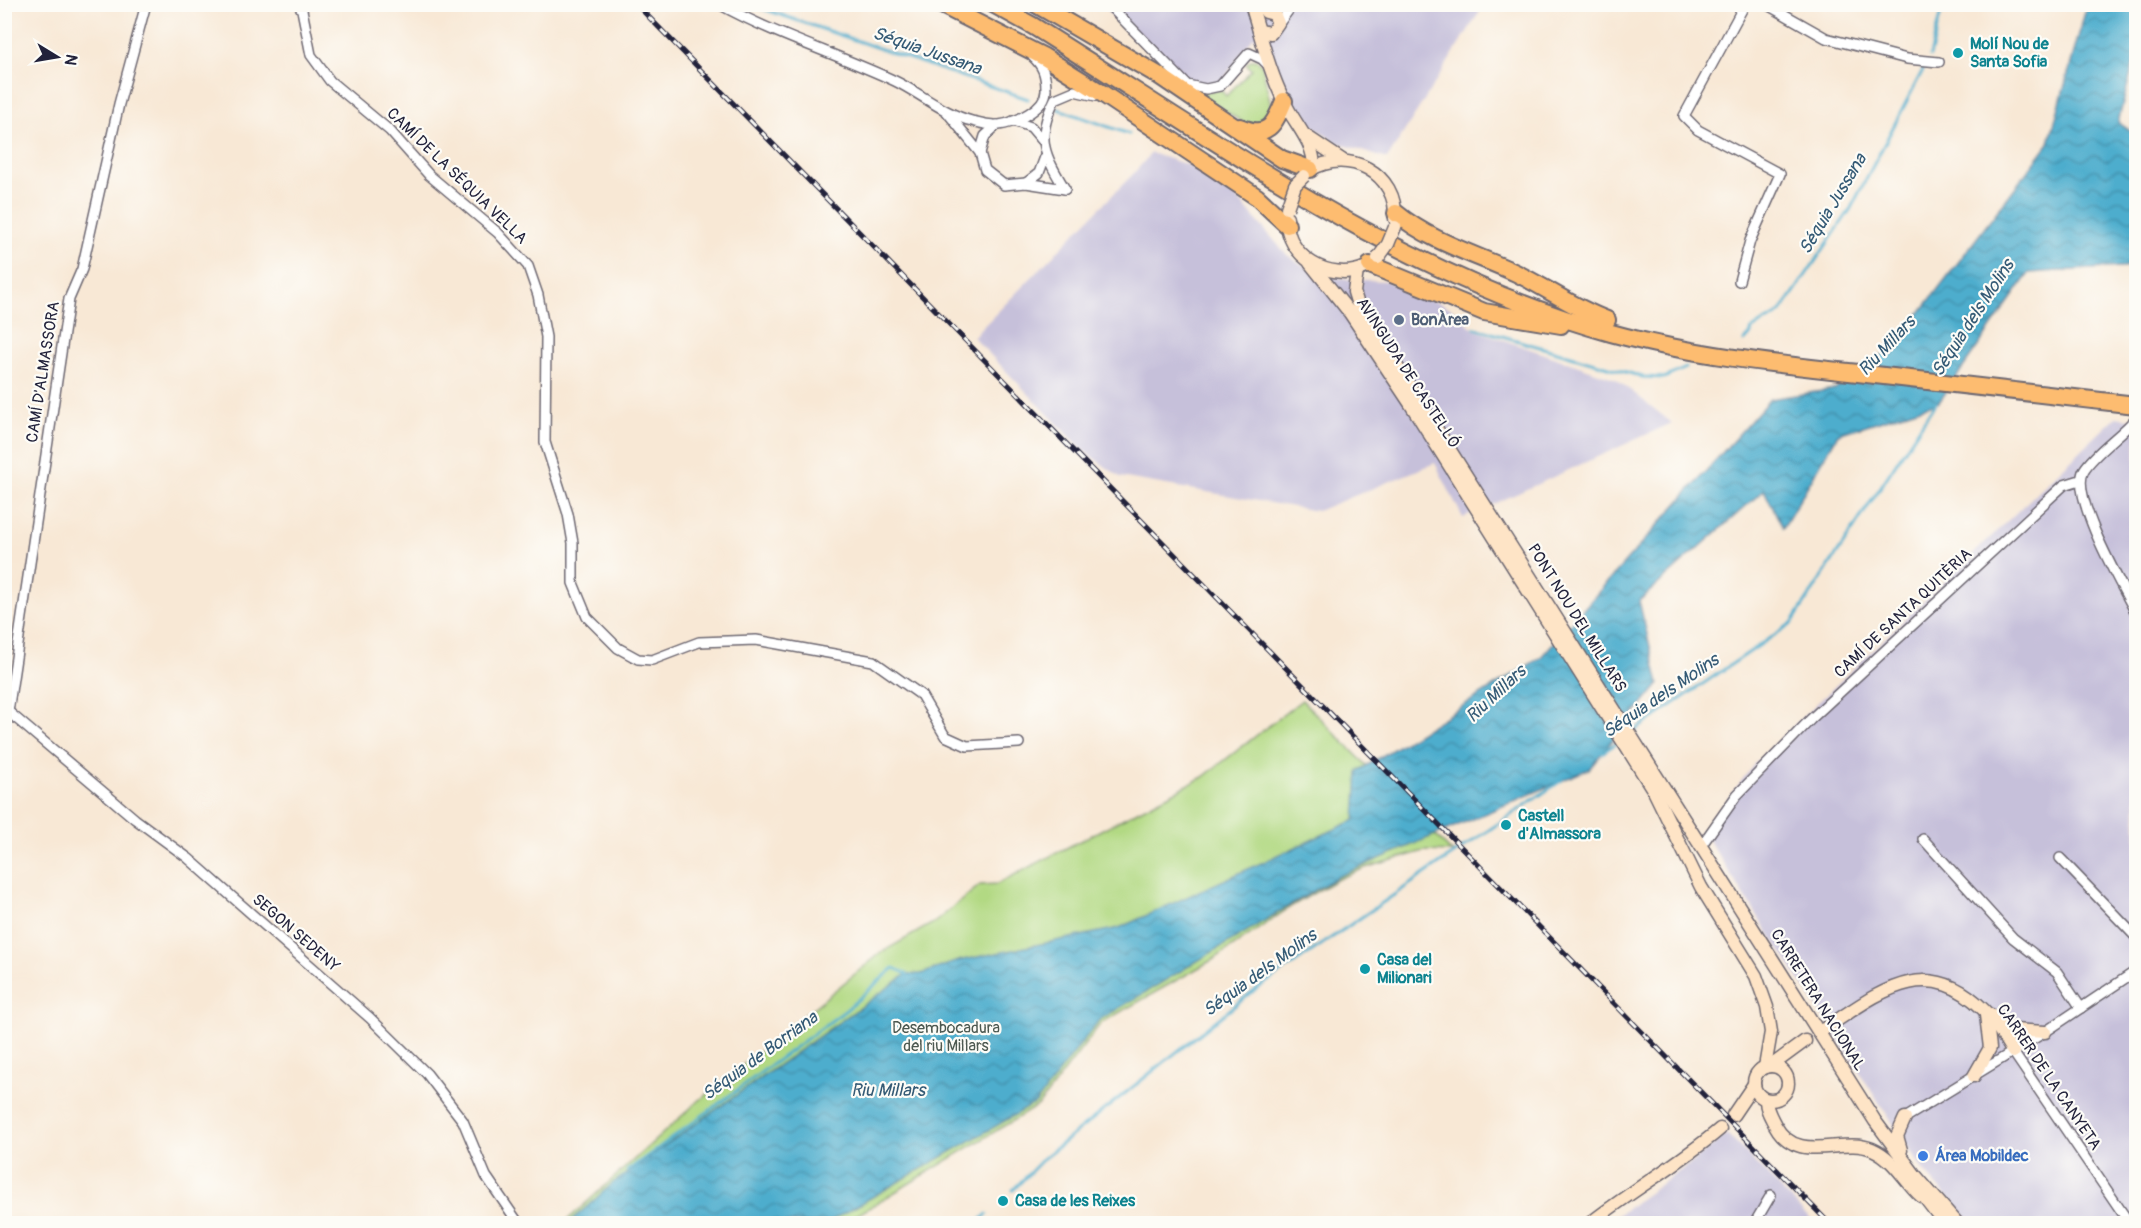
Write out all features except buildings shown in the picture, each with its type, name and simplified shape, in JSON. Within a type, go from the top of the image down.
[{"type":"highway","points":[[940,4],[1053,63],[1287,216]]},
{"type":"highway","points":[[993,4],[1033,26],[1288,188],[1356,227],[1477,285],[1609,332],[1667,345],[1782,364],[2136,405]]},
{"type":"highway","points":[[1036,4],[1158,75],[1282,159],[1310,171]]},
{"type":"highway","points":[[1213,112],[1256,133],[1266,130],[1276,121],[1284,101]]},
{"type":"highway","points":[[1395,220],[1517,274],[1591,314],[1656,335],[1667,345]]},
{"type":"highway","points":[[1368,265],[1484,312],[1590,332],[1609,332]]},
{"type":"main road","points":[[1251,4],[1284,101],[1313,152],[1310,171]]},
{"type":"main road","points":[[1258,26],[1260,14],[1266,10],[1277,20],[1273,71]]},
{"type":"main road","points":[[1258,26],[1265,34],[1276,29]]},
{"type":"main road","points":[[1304,135],[1342,160],[1364,166],[1383,179],[1394,200],[1395,220],[1388,244],[1368,265],[1342,273],[1310,262],[1299,252],[1287,216],[1295,185],[1310,171],[1342,160]]},
{"type":"main road","name":"AVINGUDA DE CASTELLÓ","points":[[1310,262],[1350,313],[1478,502]]},
{"type":"main road","name":"AVINGUDA DE CASTELLÓ","points":[[1368,265],[1354,292],[1358,305],[1478,502]]},
{"type":"main road","name":"PONT NOU DEL MILLARS","points":[[1478,502],[1658,788]]},
{"type":"main road","points":[[1658,788],[1701,887],[1756,976],[1767,1007],[1771,1032],[1768,1066]]},
{"type":"main road","name":"CARRETERA NACIONAL","points":[[1658,788],[1701,846],[1875,1121],[1946,1224]]},
{"type":"main road","name":"CARRETERA NACIONAL","points":[[1658,788],[1666,806],[1837,1075],[1928,1196],[1958,1224]]},
{"type":"main road","name":"CARRER DE LA CANYETA","points":[[1824,1029],[1889,988],[1911,980],[1936,980],[1962,991],[1986,1011],[2013,1052]]},
{"type":"main road","points":[[1986,1011],[2014,1030],[2044,1032]]},
{"type":"main road","points":[[1974,1076],[1990,1048],[1986,1011]]},
{"type":"main road","points":[[1805,1041],[1755,1076],[1756,1092],[1765,1099],[1766,1108],[1777,1129],[1795,1144],[1814,1149],[1850,1146],[1870,1148],[1889,1158],[1912,1188],[1928,1196]]},
{"type":"main road","points":[[1786,1074],[1792,1050]]},
{"type":"main road","points":[[1754,1084],[1736,1113],[1765,1099],[1776,1100],[1785,1094],[1789,1084],[1786,1074],[1780,1068],[1768,1066]]},
{"type":"main road","points":[[1857,1092],[1882,1120],[1905,1118]]},
{"type":"main road","points":[[1905,1118],[1898,1129],[1897,1144],[1928,1196]]},
{"type":"main road","points":[[1589,1224],[1629,1192],[1688,1156],[1720,1129]]},
{"type":"street","name":"CAMÍ D'ALMASSORA","points":[[6,711],[69,299],[82,269],[118,104],[146,4]]},
{"type":"street","name":"CAMÍ DE LA SÉQUIA VELLA","points":[[297,4],[302,10],[311,55],[330,81],[390,131],[429,175],[498,233],[528,266],[538,295],[546,337],[545,442],[568,514],[573,543],[573,583],[587,618],[618,648],[638,659],[652,660],[699,642],[756,640],[873,661],[921,695],[945,736],[967,746],[1019,744]]},
{"type":"street","points":[[719,4],[757,25],[812,45],[898,83],[970,120],[997,125],[1013,121],[1037,107],[1047,93],[1046,77],[1040,63],[1024,49]]},
{"type":"street","points":[[1048,4],[1082,23],[1158,75]]},
{"type":"street","points":[[1108,4],[1187,85],[1206,89],[1220,86],[1249,53],[1262,59],[1273,71]]},
{"type":"street","points":[[1266,10],[1292,4]]},
{"type":"street","points":[[1276,29],[1292,4]]},
{"type":"street","points":[[1739,281],[1750,241],[1780,174],[1698,130],[1684,116],[1745,4]]},
{"type":"street","points":[[1766,4],[1826,38],[1907,59],[1939,62]]},
{"type":"street","points":[[943,108],[980,153],[985,170],[1004,185],[1026,183],[1065,189],[1045,157],[1042,140],[1048,113],[1055,99],[1074,91],[1098,96],[1130,114]]},
{"type":"street","points":[[1013,121],[1031,127],[1042,140]]},
{"type":"street","points":[[980,153],[985,136],[997,125]]},
{"type":"street","points":[[1026,183],[1039,173],[1045,157]]},
{"type":"street","name":"CAMÍ DE SANTA QUITÈRIA","points":[[1701,846],[1737,795],[1811,718],[2064,485],[2080,480],[2086,466],[2136,418]]},
{"type":"street","points":[[2080,480],[2080,487],[2103,550],[2136,614]]},
{"type":"street","name":"SEGON SEDENY","points":[[6,711],[135,819],[197,866],[370,1018],[427,1074],[464,1121],[486,1176],[519,1224]]},
{"type":"street","points":[[1923,839],[2013,938],[2057,972],[2081,1008]]},
{"type":"street","points":[[2060,858],[2136,937]]},
{"type":"street","points":[[1905,1118],[2013,1052],[2136,971]]},
{"type":"street","name":"CARRER DE LA CANYETA","points":[[2013,1052],[2130,1224]]},
{"type":"street","points":[[1754,1224],[1771,1195]]},
{"type":"shaded area","points":[[1102,5],[1484,5],[1387,159],[1335,142],[1294,113],[1254,36],[1220,84],[1186,88]]},
{"type":"shaded area","points":[[1151,153],[1188,165],[1224,183],[1287,255],[1315,273],[1345,279],[1386,281],[1451,308],[1475,330],[1616,379],[1672,423],[1463,518],[1435,463],[1317,511],[1120,477],[1084,451],[973,337]]},
{"type":"shaded area","points":[[2116,417],[2136,420],[2136,1223],[1971,1223],[1923,1170],[1703,832],[1755,763]]},
{"type":"shaded area","points":[[1727,1134],[1814,1223],[1605,1224],[1691,1163]]},
{"type":"green space","points":[[1251,60],[1257,60],[1262,65],[1272,110],[1261,125],[1244,123],[1195,92],[1221,90],[1226,96],[1252,69],[1246,64]]},
{"type":"green space","name":"Desembocadura del riu Millars","points":[[1302,700],[1452,852],[1424,851],[1365,868],[1336,880],[1292,906],[1214,959],[1101,1023],[1039,1105],[844,1223],[563,1224],[695,1104],[882,952],[935,922],[980,885],[997,884],[1203,777]]},
{"type":"water","points":[[2087,5],[2130,5],[2128,15],[2136,9],[2136,54],[2118,122],[2136,135],[2136,266],[2029,273],[1939,402],[1838,434],[1783,528],[1764,490],[1639,601],[1659,684],[1589,769],[1337,877],[1099,1020],[1036,1103],[827,1223],[568,1224],[614,1182],[907,974],[921,974],[958,961],[1119,928],[1355,820],[1358,771],[1540,658],[1770,399],[1835,389],[1894,347],[2049,143]]},
{"type":"waterway","name":"Séquia Jussana","points":[[749,4],[1028,99]]},
{"type":"waterway","name":"Séquia Jussana","points":[[1930,56],[1943,4]]},
{"type":"waterway","name":"Riu Millars","points":[[2121,34],[2134,4]]},
{"type":"waterway","name":"Séquia Jussana","points":[[1744,341],[1750,336],[1752,329],[1780,313],[1850,210],[1926,64]]},
{"type":"waterway","name":"Séquia Jussana","points":[[1058,109],[1129,134]]},
{"type":"waterway","name":"Séquia Jussana","points":[[1475,328],[1643,377],[1664,378],[1686,368]]},
{"type":"waterway","name":"Séquia dels Molins","points":[[1631,733],[1792,623],[1936,402]]},
{"type":"waterway","name":"Séquia dels Molins","points":[[1602,753],[1619,741]]},
{"type":"waterway","name":"Séquia dels Molins","points":[[1013,1190],[1045,1157],[1252,992],[1562,780]]},
{"type":"waterway","name":"Séquia de Borriana","points":[[627,1171],[846,1010],[894,968],[907,974]]},
{"type":"waterway","points":[[977,1224],[987,1214]]},
{"type":"railway","points":[[636,4],[1830,1224]]},
{"type":"place","name":"Molí Nou de Santa Sofia","points":[[1958,53]]},
{"type":"place","name":"BonÀrea","points":[[1399,320]]},
{"type":"place","name":"Castell d'Almassora","points":[[1506,825]]},
{"type":"place","name":"Casa del Milionari","points":[[1365,969]]},
{"type":"place","name":"Área Mobildec","points":[[1923,1156]]},
{"type":"place","name":"Casa de les Reixes","points":[[1003,1201]]}]
